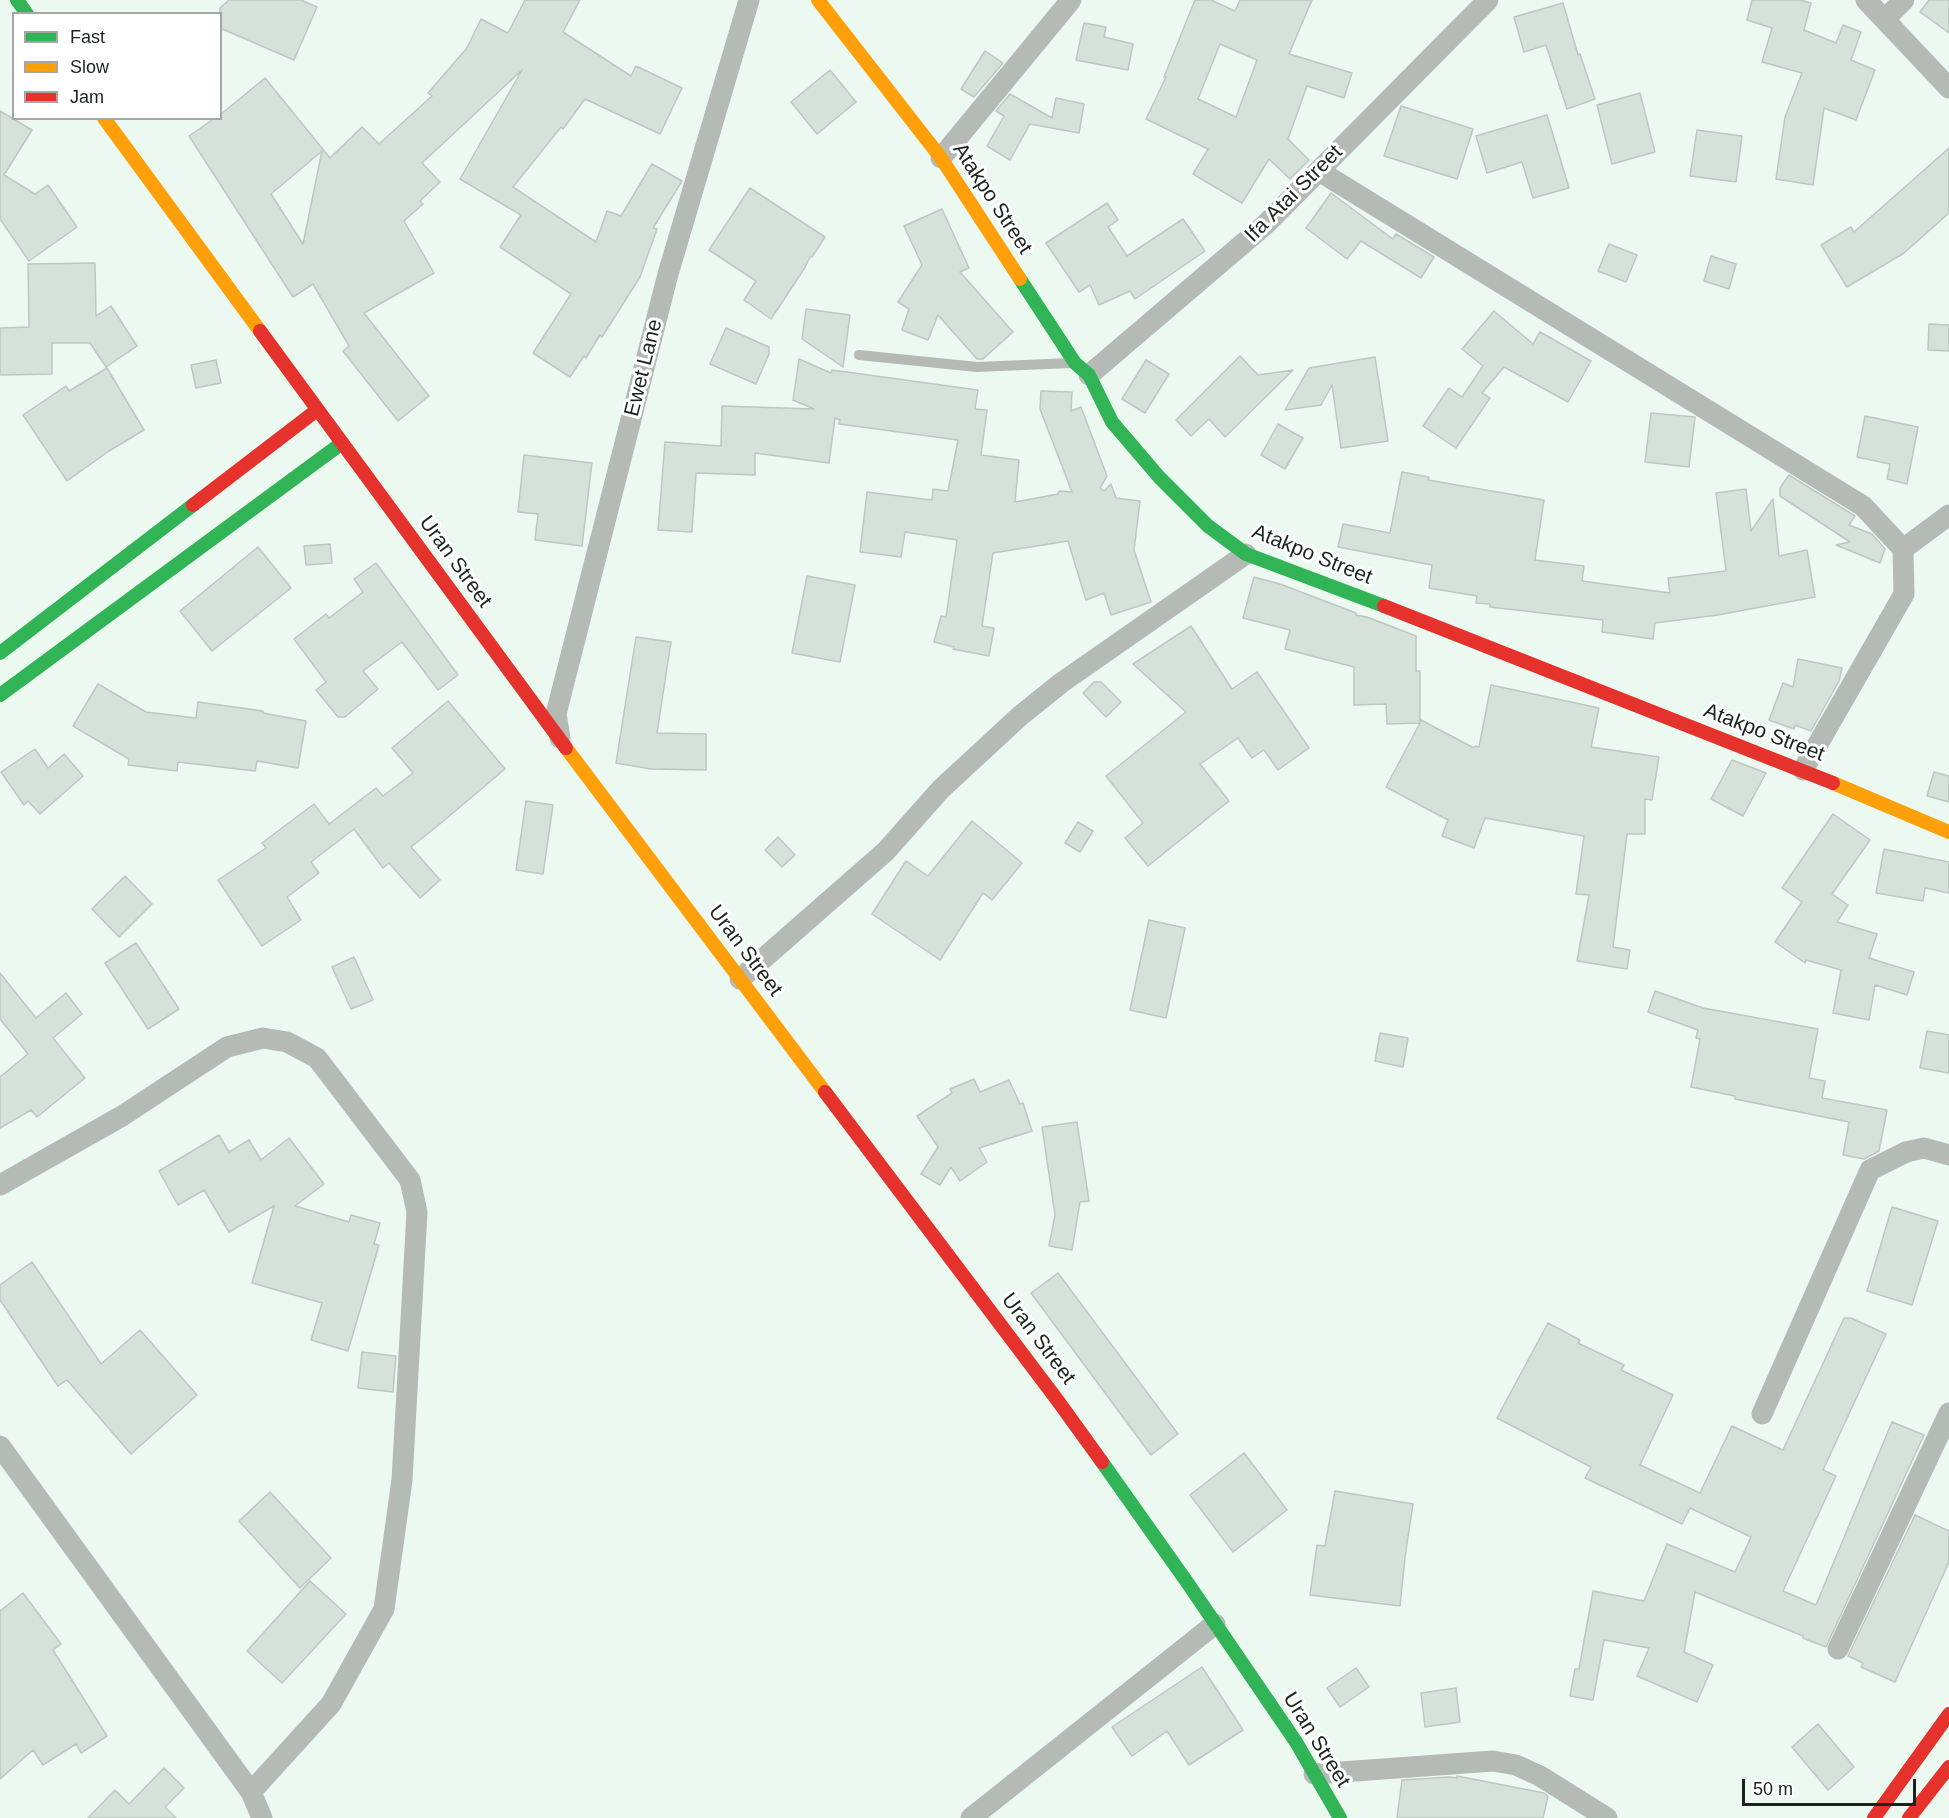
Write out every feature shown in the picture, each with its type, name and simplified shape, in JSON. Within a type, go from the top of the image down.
[{"type":"street","name":"Ewet Lane","points":[[560,740],[556,714],[659,309],[749,0]]},
{"type":"street","name":"Atakpo Street","points":[[818,0],[941,158],[1082,369],[1112,422],[1160,477],[1208,526],[1246,554],[1398,611],[1803,770],[1949,832]]},
{"type":"street","points":[[941,158],[1071,0]]},
{"type":"street","name":"Ifa Atai Street","points":[[1082,369],[1266,224],[1488,0]]},
{"type":"street","points":[[1866,0],[1949,88]]},
{"type":"street","points":[[1885,19],[1904,0]]},
{"type":"street","name":"Uran Street","points":[[105,120],[560,740],[1058,1401],[1296,1742],[1340,1818]]},
{"type":"street","points":[[1319,171],[1863,506],[1903,549],[1904,594],[1803,770]]},
{"type":"street","points":[[0,653],[317,410]]},
{"type":"street","points":[[0,695],[342,442]]},
{"type":"street","points":[[1903,549],[1949,515]]},
{"type":"street","points":[[740,979],[886,850],[941,789],[1020,716],[1061,683],[1246,554]]},
{"type":"street","points":[[0,1185],[122,1116],[227,1047],[263,1038],[287,1042],[317,1058],[410,1180],[417,1212],[402,1480],[384,1609],[331,1704],[251,1792]]},
{"type":"street","points":[[1762,1414],[1870,1170],[1906,1152],[1924,1148],[1949,1155]]},
{"type":"street","points":[[1838,1649],[1949,1413]]},
{"type":"street","points":[[0,1446],[251,1792],[262,1818]]},
{"type":"street","points":[[970,1818],[1215,1624]]},
{"type":"street","points":[[1874,1818],[1949,1714]]},
{"type":"street","points":[[1314,1774],[1493,1761],[1516,1765],[1540,1776],[1607,1818]]},
{"type":"street","points":[[1910,1818],[1949,1767]]},
{"type":"street","points":[[1910,1818],[1949,1791]]},
{"type":"lane","points":[[859,355],[977,367],[1082,369]]},
{"type":"building","points":[[229,0],[301,0],[317,7],[294,60],[222,29],[220,8]]},
{"type":"building","points":[[525,0],[580,0],[563,32],[631,76],[636,66],[682,88],[660,134],[585,99],[563,129],[561,127],[513,187],[596,242],[607,211],[621,216],[652,164],[682,181],[653,228],[657,229],[640,277],[602,337],[600,335],[586,358],[584,356],[570,377],[533,353],[571,294],[500,247],[521,215],[460,179],[522,70],[422,163],[440,182],[420,201],[423,204],[404,221],[434,273],[364,313],[429,396],[398,421],[343,351],[349,346],[313,284],[293,297],[189,136],[212,120],[222,120],[222,113],[265,78],[330,158],[362,127],[379,144],[432,96],[428,93],[467,48],[481,19],[508,33]],"holes":[[[322,151],[303,244],[271,194]]]},
{"type":"building","points":[[1195,0],[1211,0],[1235,11],[1240,0],[1312,0],[1289,54],[1352,73],[1344,98],[1307,86],[1288,139],[1309,160],[1290,179],[1269,159],[1242,203],[1193,174],[1208,149],[1146,119],[1166,77],[1164,77]],"holes":[[[1220,44],[1257,60],[1236,117],[1198,99]]]},
{"type":"building","points":[[1752,0],[1800,0],[1811,3],[1804,30],[1836,43],[1843,25],[1861,32],[1851,60],[1875,70],[1856,120],[1824,108],[1813,185],[1776,179],[1785,117],[1802,73],[1762,62],[1772,28],[1747,20]]},
{"type":"building","points":[[1929,0],[1949,0],[1949,33],[1920,12]]},
{"type":"building","points":[[1563,3],[1578,55],[1580,54],[1595,99],[1567,109],[1546,45],[1524,52],[1514,17]]},
{"type":"building","points":[[1084,23],[1106,27],[1104,37],[1133,44],[1128,70],[1076,60]]},
{"type":"building","points":[[985,51],[1003,63],[974,97],[961,89]]},
{"type":"building","points":[[830,70],[856,102],[817,134],[791,102]]},
{"type":"building","points":[[1640,93],[1655,152],[1612,164],[1597,105]]},
{"type":"building","points":[[1010,94],[1052,118],[1056,98],[1084,104],[1079,133],[1030,124],[1010,160],[987,146],[1004,116],[996,111]]},
{"type":"building","points":[[1401,106],[1473,129],[1457,179],[1384,156]]},
{"type":"building","points":[[0,111],[32,130],[4,175],[35,194],[48,185],[77,227],[29,261],[0,219]]},
{"type":"building","points":[[1547,115],[1569,188],[1533,198],[1522,162],[1487,173],[1476,136]]},
{"type":"building","points":[[1697,130],[1742,136],[1736,182],[1690,176]]},
{"type":"building","points":[[1949,148],[1949,213],[1904,253],[1847,287],[1821,245],[1851,227],[1854,232]]},
{"type":"building","points":[[750,188],[825,237],[771,319],[744,300],[756,281],[709,250]]},
{"type":"building","points":[[1331,193],[1393,239],[1396,234],[1434,257],[1421,278],[1361,241],[1347,259],[1306,228]]},
{"type":"building","points":[[1107,203],[1118,220],[1108,227],[1127,256],[1183,219],[1205,251],[1135,299],[1130,291],[1099,305],[1090,285],[1079,292],[1046,243]]},
{"type":"building","points":[[942,209],[969,268],[960,272],[1013,332],[983,359],[977,359],[938,315],[928,340],[902,330],[909,309],[898,302],[922,265],[904,226]]},
{"type":"building","points":[[1609,244],[1637,255],[1626,282],[1598,271]]},
{"type":"building","points":[[1711,256],[1736,264],[1729,289],[1704,281]]},
{"type":"building","points":[[95,263],[96,316],[111,306],[137,346],[106,367],[90,343],[52,343],[52,374],[0,375],[0,328],[29,327],[28,264]]},
{"type":"building","points":[[806,309],[850,315],[843,367],[802,339]]},
{"type":"building","points":[[1494,311],[1533,344],[1540,332],[1591,361],[1568,402],[1504,367],[1482,393],[1490,398],[1456,448],[1423,426],[1449,388],[1462,397],[1483,366],[1462,349]]},
{"type":"building","points":[[1929,324],[1949,325],[1949,351],[1928,350]]},
{"type":"building","points":[[726,328],[769,347],[769,354],[756,384],[710,364]]},
{"type":"building","points":[[1240,356],[1258,375],[1293,370],[1225,437],[1209,419],[1191,436],[1176,420]]},
{"type":"building","points":[[1375,357],[1388,441],[1341,448],[1332,385],[1321,405],[1285,410],[1309,368]]},
{"type":"building","points":[[799,359],[831,373],[832,370],[978,390],[975,409],[987,410],[981,455],[1019,460],[1015,502],[1058,494],[1059,491],[1072,492],[1040,409],[1041,391],[1072,392],[1071,411],[1081,407],[1107,476],[1100,488],[1104,491],[1111,484],[1116,498],[1140,501],[1134,550],[1151,602],[1111,615],[1104,593],[1086,600],[1068,541],[993,553],[982,626],[994,628],[989,656],[953,649],[954,647],[934,642],[941,616],[946,617],[957,540],[905,532],[901,557],[860,552],[867,492],[932,500],[933,489],[948,491],[958,440],[839,424],[840,420],[835,418],[829,463],[755,453],[755,475],[696,473],[692,532],[658,530],[665,442],[721,446],[722,406],[814,409],[793,400]]},
{"type":"building","points":[[216,360],[221,383],[196,388],[191,365]]},
{"type":"building","points":[[1146,360],[1169,374],[1145,413],[1122,399]]},
{"type":"building","points":[[107,368],[144,430],[109,451],[67,481],[23,415],[66,386],[69,391]]},
{"type":"building","points":[[1651,413],[1695,417],[1689,467],[1645,462]]},
{"type":"building","points":[[1865,416],[1918,427],[1907,484],[1887,479],[1890,464],[1857,457]]},
{"type":"building","points":[[1278,424],[1303,438],[1285,469],[1261,455]]},
{"type":"building","points":[[524,455],[592,463],[582,546],[535,540],[538,514],[518,512]]},
{"type":"building","points":[[1402,472],[1429,477],[1428,480],[1544,500],[1535,560],[1584,566],[1582,581],[1670,593],[1668,578],[1726,571],[1716,493],[1746,489],[1751,531],[1773,499],[1779,556],[1807,550],[1815,597],[1718,615],[1655,623],[1653,639],[1602,632],[1603,620],[1490,607],[1490,604],[1476,603],[1477,596],[1429,588],[1432,565],[1338,547],[1343,524],[1390,533]]},
{"type":"building","points":[[1789,475],[1855,516],[1849,525],[1872,534],[1885,549],[1880,563],[1836,545],[1850,542],[1780,496],[1780,488]]},
{"type":"building","points":[[330,544],[332,563],[306,565],[304,546]]},
{"type":"building","points":[[258,547],[291,588],[212,651],[180,611]]},
{"type":"building","points":[[376,563],[458,675],[438,690],[402,642],[363,671],[378,689],[345,717],[338,717],[316,690],[326,682],[294,639],[326,614],[329,618],[363,592],[354,579]]},
{"type":"building","points":[[807,576],[855,585],[840,662],[792,653]]},
{"type":"building","points":[[1254,577],[1280,584],[1356,613],[1356,615],[1416,636],[1416,671],[1420,671],[1420,722],[1421,720],[1474,748],[1479,747],[1491,685],[1599,708],[1591,747],[1659,757],[1652,800],[1645,799],[1645,834],[1627,834],[1613,947],[1630,950],[1627,969],[1577,961],[1589,895],[1576,894],[1584,836],[1485,818],[1474,848],[1442,836],[1448,820],[1386,787],[1420,723],[1387,724],[1386,704],[1354,705],[1354,667],[1285,649],[1290,630],[1243,618]]},
{"type":"building","points":[[1191,626],[1232,689],[1257,672],[1309,748],[1278,770],[1264,750],[1252,758],[1238,738],[1200,764],[1229,801],[1148,866],[1125,838],[1143,823],[1106,776],[1186,712],[1133,664]]},
{"type":"building","points":[[636,637],[671,642],[657,733],[706,734],[706,770],[651,769],[616,763]]},
{"type":"building","points":[[1798,659],[1842,668],[1839,681],[1811,731],[1795,725],[1794,729],[1769,720],[1783,683],[1793,687]]},
{"type":"building","points":[[1094,682],[1101,682],[1121,702],[1106,717],[1083,693]]},
{"type":"building","points":[[98,684],[146,712],[196,718],[198,702],[263,711],[263,713],[306,721],[298,768],[257,761],[255,771],[178,762],[177,771],[128,765],[129,759],[73,726]]},
{"type":"building","points":[[448,701],[505,769],[411,847],[440,880],[420,898],[389,863],[383,868],[354,829],[311,862],[319,873],[287,897],[301,920],[262,946],[218,880],[266,848],[262,843],[314,804],[329,824],[376,788],[383,796],[413,773],[392,748]]},
{"type":"building","points":[[35,749],[48,768],[64,754],[83,776],[40,814],[28,801],[24,805],[1,772]]},
{"type":"building","points":[[1732,760],[1766,773],[1743,816],[1711,799]]},
{"type":"building","points":[[1934,772],[1949,776],[1949,802],[1927,796]]},
{"type":"building","points":[[526,801],[553,805],[543,874],[516,870]]},
{"type":"building","points":[[1833,814],[1870,840],[1832,894],[1848,905],[1837,922],[1877,934],[1869,958],[1914,972],[1907,995],[1875,985],[1869,1020],[1833,1013],[1841,970],[1806,960],[1805,963],[1775,942],[1802,902],[1782,888]]},
{"type":"building","points":[[972,821],[1022,863],[992,900],[983,893],[940,960],[872,914],[906,861],[928,876]]},
{"type":"building","points":[[1078,822],[1093,831],[1080,852],[1065,843]]},
{"type":"building","points":[[778,837],[795,855],[782,867],[765,850]]},
{"type":"building","points":[[1884,849],[1949,862],[1949,893],[1925,888],[1923,901],[1876,893]]},
{"type":"building","points":[[125,876],[152,904],[119,937],[92,909]]},
{"type":"building","points":[[1149,920],[1185,928],[1166,1018],[1130,1010]]},
{"type":"building","points":[[136,943],[179,1009],[148,1029],[105,963]]},
{"type":"building","points":[[354,957],[373,1000],[351,1009],[332,967]]},
{"type":"building","points":[[0,973],[36,1018],[66,993],[82,1014],[53,1038],[85,1078],[37,1117],[31,1110],[0,1128],[0,1077],[28,1054],[0,1019]]},
{"type":"building","points":[[1655,991],[1703,1008],[1818,1029],[1809,1078],[1825,1081],[1822,1098],[1887,1110],[1879,1151],[1864,1159],[1843,1155],[1849,1122],[1735,1099],[1735,1096],[1691,1087],[1700,1039],[1696,1038],[1698,1030],[1648,1012]]},
{"type":"building","points":[[1927,1031],[1949,1035],[1949,1073],[1920,1068]]},
{"type":"building","points":[[1380,1033],[1408,1038],[1403,1067],[1375,1061]]},
{"type":"building","points":[[974,1079],[980,1092],[1009,1080],[1020,1104],[1023,1103],[1032,1131],[979,1148],[987,1162],[960,1181],[951,1167],[940,1185],[921,1174],[938,1147],[917,1116],[952,1093],[950,1089]]},
{"type":"building","points":[[1077,1122],[1089,1201],[1080,1202],[1072,1250],[1049,1246],[1055,1215],[1042,1127]]},
{"type":"building","points":[[219,1135],[229,1152],[249,1140],[261,1160],[289,1138],[324,1184],[295,1206],[349,1222],[351,1215],[380,1223],[374,1244],[379,1245],[348,1351],[311,1340],[322,1303],[252,1283],[274,1206],[229,1232],[204,1190],[178,1205],[159,1171]]},
{"type":"building","points":[[1892,1207],[1938,1221],[1912,1305],[1867,1291]]},
{"type":"building","points":[[32,1262],[101,1364],[140,1330],[197,1395],[131,1454],[67,1380],[58,1386],[0,1300],[0,1285]]},
{"type":"building","points":[[1058,1273],[1178,1434],[1151,1455],[1031,1293]]},
{"type":"building","points":[[1844,1318],[1851,1318],[1886,1334],[1823,1470],[1836,1476],[1783,1591],[1816,1605],[1892,1422],[1924,1435],[1826,1647],[1695,1592],[1684,1652],[1713,1665],[1697,1702],[1637,1676],[1649,1648],[1604,1640],[1593,1700],[1570,1696],[1575,1669],[1579,1669],[1593,1591],[1644,1601],[1667,1544],[1735,1572],[1751,1537],[1690,1508],[1682,1524],[1585,1478],[1591,1467],[1497,1418],[1548,1323],[1580,1340],[1578,1343],[1624,1365],[1621,1370],[1673,1395],[1640,1465],[1700,1493],[1732,1426],[1783,1450]]},
{"type":"building","points":[[362,1352],[396,1356],[393,1392],[358,1388]]},
{"type":"building","points":[[1244,1453],[1287,1510],[1233,1552],[1190,1495]]},
{"type":"building","points":[[1335,1491],[1413,1504],[1400,1606],[1310,1595],[1317,1545],[1325,1546]]},
{"type":"building","points":[[270,1492],[331,1558],[300,1588],[239,1521]]},
{"type":"building","points":[[1915,1515],[1949,1531],[1949,1562],[1895,1682],[1861,1667],[1863,1663],[1848,1656]]},
{"type":"building","points":[[310,1581],[346,1614],[282,1683],[247,1651]]},
{"type":"building","points":[[23,1593],[61,1644],[53,1650],[107,1736],[81,1753],[76,1744],[43,1765],[33,1750],[0,1779],[0,1611]]},
{"type":"building","points":[[1202,1667],[1243,1730],[1189,1765],[1167,1731],[1132,1756],[1112,1727]]},
{"type":"building","points":[[1356,1668],[1369,1687],[1340,1707],[1327,1688]]},
{"type":"building","points":[[1456,1688],[1460,1722],[1425,1727],[1421,1693]]},
{"type":"building","points":[[1818,1724],[1854,1767],[1828,1790],[1792,1747]]},
{"type":"building","points":[[164,1768],[184,1788],[165,1807],[176,1818],[88,1818],[115,1790],[129,1804]]},
{"type":"building","points":[[1457,1776],[1544,1793],[1548,1796],[1543,1818],[1397,1818],[1402,1780],[1457,1778]]},
{"type":"traffic: fast","points":[[17,0],[26,12]]},
{"type":"traffic: fast","points":[[1020,279],[1075,363],[1089,375],[1112,422],[1159,477],[1208,526],[1246,554],[1384,606]]},
{"type":"traffic: fast","points":[[0,695],[342,443]]},
{"type":"traffic: fast","points":[[0,653],[193,505]]},
{"type":"traffic: fast","points":[[1102,1462],[1296,1742],[1340,1818]]},
{"type":"traffic: slow","points":[[818,0],[941,158],[1020,279]]},
{"type":"traffic: slow","points":[[105,120],[260,331]]},
{"type":"traffic: slow","points":[[566,748],[825,1092]]},
{"type":"traffic: slow","points":[[1833,783],[1949,832]]},
{"type":"traffic: jam","points":[[260,331],[566,748]]},
{"type":"traffic: jam","points":[[193,505],[317,410]]},
{"type":"traffic: jam","points":[[1384,606],[1833,783]]},
{"type":"traffic: jam","points":[[825,1092],[1102,1462]]},
{"type":"traffic: jam","points":[[1874,1818],[1949,1714]]},
{"type":"traffic: jam","points":[[1909,1818],[1949,1767]]}]
